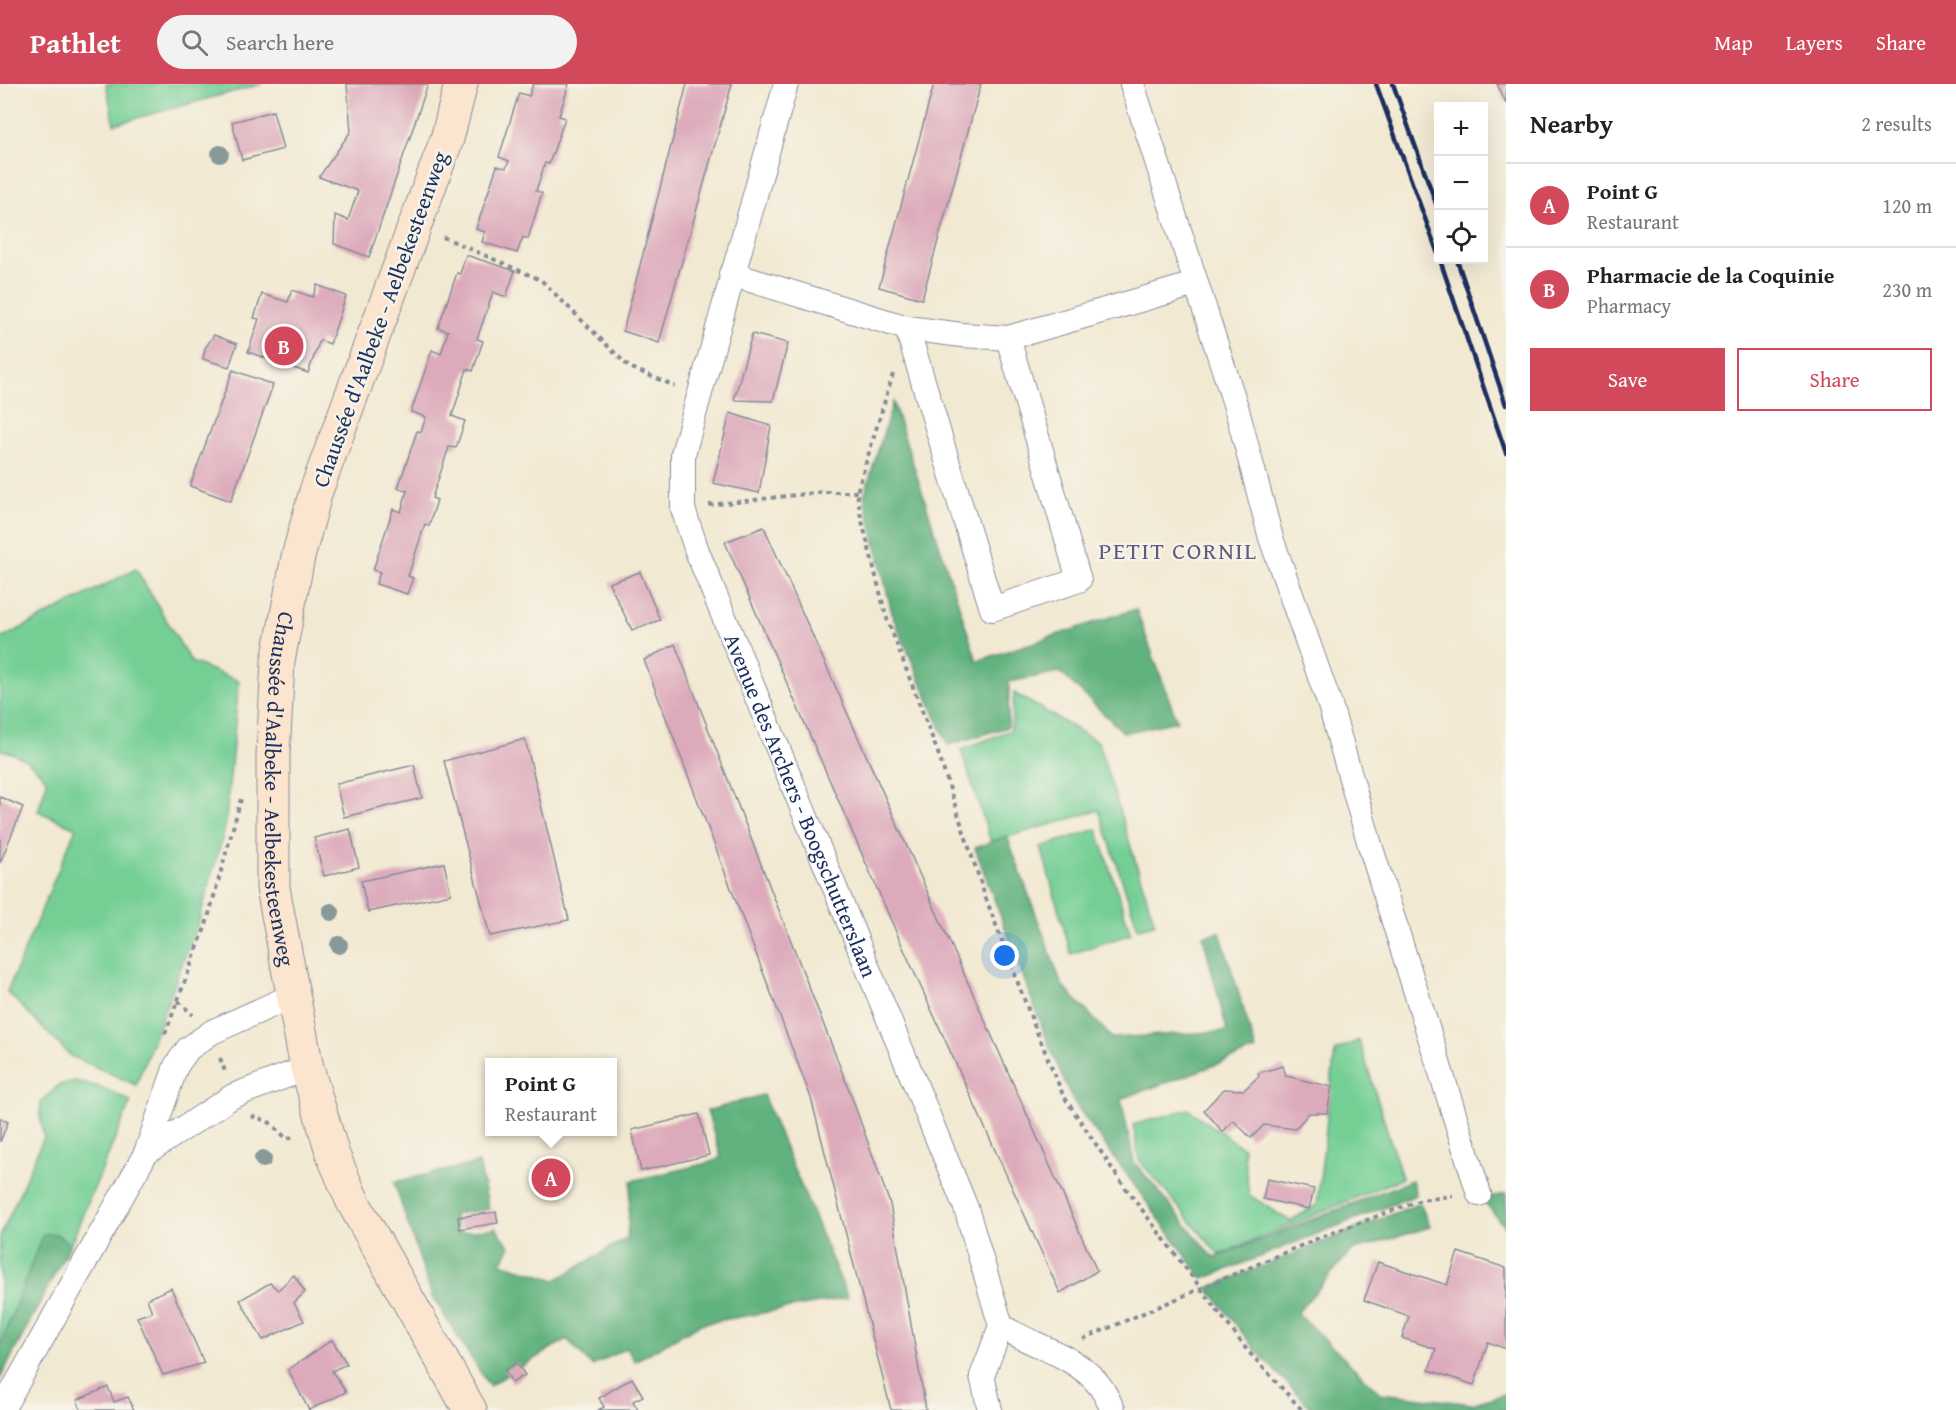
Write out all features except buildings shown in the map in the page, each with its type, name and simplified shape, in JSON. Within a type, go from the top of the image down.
[{"type":"main road","name":"Chaussée d'Aalbeke - Aelbekesteenweg","points":[[462,84],[447,139],[413,225],[316,491],[298,557],[278,661],[273,755],[273,888],[307,1068],[333,1155],[353,1202],[470,1410]]},
{"type":"street","name":"Avenue des Archers - Boogschutterslaan","points":[[786,84],[731,274],[683,454],[683,509],[701,562],[952,1172],[1001,1326]]},
{"type":"street","points":[[1132,84],[1237,410],[1271,538],[1330,705],[1370,845],[1479,1194]]},
{"type":"street","points":[[731,274],[907,328],[1008,338],[1195,284]]},
{"type":"street","points":[[907,328],[992,609],[1079,580],[1008,338]]},
{"type":"street","points":[[2,1410],[146,1153],[176,1066],[188,1049],[212,1032],[292,996]]},
{"type":"street","points":[[146,1153],[233,1096],[307,1068]]},
{"type":"street","points":[[990,1410],[982,1376],[1001,1326],[1022,1340],[1079,1366],[1100,1385],[1113,1410]]},
{"type":"path","points":[[413,225],[541,279],[629,367],[698,396]]},
{"type":"path","points":[[894,370],[857,492],[861,517],[886,616],[938,753],[985,896],[1063,1095],[1119,1179],[1247,1350],[1302,1410]]},
{"type":"path","points":[[683,509],[823,492],[857,492]]},
{"type":"path","points":[[162,1043],[206,926],[241,798]]},
{"type":"path","points":[[1052,1353],[1321,1237],[1421,1200],[1479,1194]]},
{"type":"green space","points":[[106,84],[262,84],[114,124]]},
{"type":"green space","points":[[893,402],[977,661],[1136,609],[1177,721],[1124,733],[1060,672],[1009,682],[1008,727],[948,745],[893,617],[864,496]]},
{"type":"green space","points":[[136,569],[191,662],[239,681],[225,828],[199,920],[136,1085],[71,1056],[7,992],[76,828],[38,811],[47,782],[27,761],[0,750],[0,639]]},
{"type":"green space","points":[[1014,693],[1098,742],[1155,924],[1138,928],[1099,810],[991,842],[961,750],[1011,730]]},
{"type":"green space","points":[[1097,829],[1131,934],[1071,954],[1041,847]]},
{"type":"green space","points":[[1007,836],[1062,985],[1112,1038],[1227,1031],[1203,936],[1220,932],[1256,1050],[1121,1099],[1134,1162],[1214,1258],[1412,1180],[1416,1195],[1203,1279],[1073,1101],[1050,1048],[975,848]]},
{"type":"green space","points":[[1359,1040],[1402,1178],[1219,1255],[1139,1160],[1133,1125],[1188,1109],[1243,1148],[1249,1195],[1290,1221],[1317,1205],[1335,1051]]},
{"type":"green space","points":[[74,1081],[103,1088],[131,1101],[70,1245],[56,1234],[0,1346],[0,1237],[44,1137],[40,1116],[41,1102],[59,1085]]},
{"type":"green space","points":[[763,1095],[848,1298],[700,1324],[635,1361],[626,1348],[592,1366],[567,1339],[489,1386],[432,1296],[394,1182],[479,1163],[489,1209],[454,1214],[457,1233],[496,1228],[510,1247],[501,1263],[556,1280],[627,1238],[631,1181],[712,1162],[721,1157],[707,1111]]},
{"type":"green space","points":[[1506,1193],[1506,1229],[1483,1200]]},
{"type":"green space","points":[[1420,1203],[1430,1227],[1351,1251],[1297,1313],[1380,1393],[1472,1404],[1506,1393],[1506,1410],[1313,1410],[1257,1352],[1208,1288]]},
{"type":"green space","points":[[43,1234],[56,1234],[70,1245],[0,1379],[0,1346]]},
{"type":"railway","points":[[1376,84],[1434,243]]},
{"type":"railway","points":[[1393,84],[1434,198]]},
{"type":"railway","points":[[1441,264],[1506,453]]},
{"type":"railway","points":[[1458,264],[1506,405]]},
{"type":"place","name":"Pharmacie de la Coquinie","points":[[284,346]]},
{"type":"place","name":"Point G","points":[[551,1178]]},
{"type":"district","name":"PETIT CORNIL","points":[[1178,550]]}]
